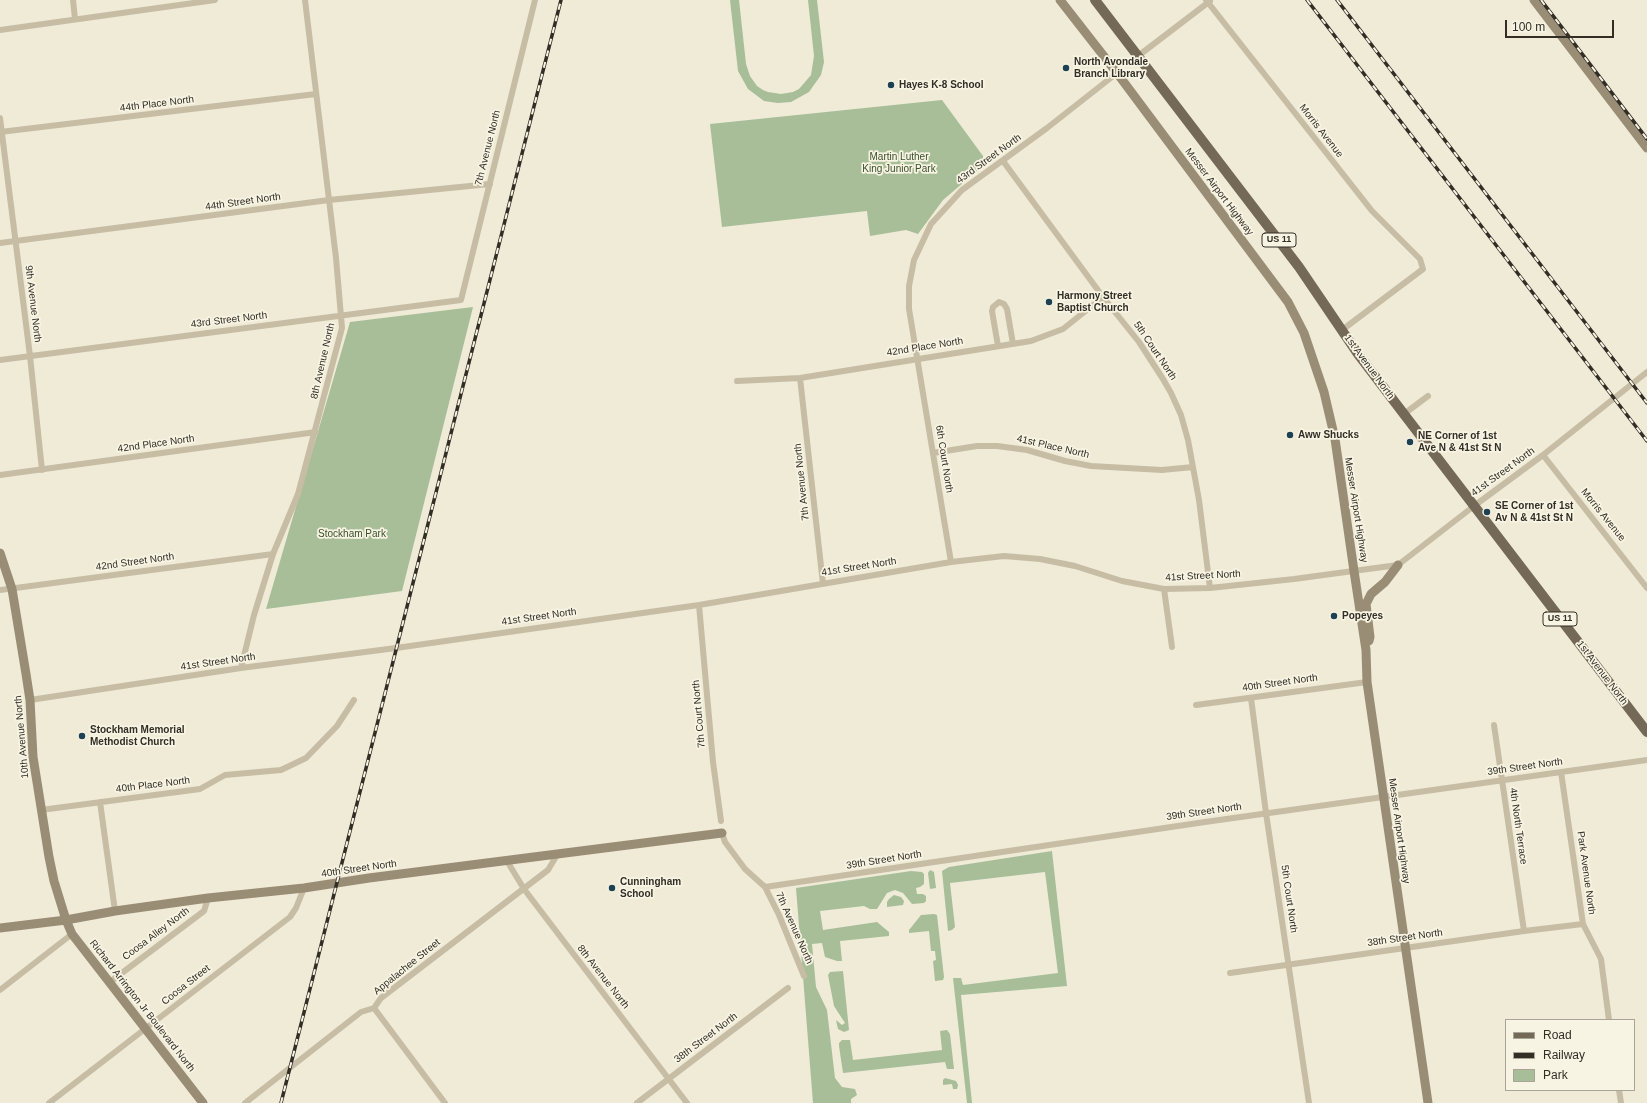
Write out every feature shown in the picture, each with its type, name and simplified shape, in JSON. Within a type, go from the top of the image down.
[{"type":"main road","name":"1st Avenue North","points":[[1095,0],[1299,267],[1358,354],[1647,732]]},
{"type":"street","points":[[72,0],[75,19]]},
{"type":"street","points":[[163,0],[164,7]]},
{"type":"street","points":[[0,30],[215,0]]},
{"type":"street","name":"8th Avenue North","points":[[241,668],[254,615],[273,554],[298,494],[316,432],[342,328],[342,316],[329,200],[305,0]]},
{"type":"street","name":"7th Avenue North","points":[[461,300],[535,0]]},
{"type":"street","name":"Messer Airport Highway","points":[[1060,0],[1117,73],[1288,302],[1304,332],[1324,392],[1335,439],[1366,650],[1367,682],[1383,797],[1428,1103]]},
{"type":"street","points":[[1534,0],[1647,148]]},
{"type":"street","points":[[1138,56],[1208,1]]},
{"type":"street","name":"Morris Avenue","points":[[1208,1],[1372,211],[1420,259],[1423,269],[1342,330]]},
{"type":"street","name":"43rd Street North","points":[[916,358],[909,309],[909,286],[914,260],[931,224],[962,190],[1053,124],[1117,73]]},
{"type":"street","name":"44th Place North","points":[[1,132],[316,94]]},
{"type":"street","name":"9th Avenue North","points":[[0,118],[30,356],[42,470]]},
{"type":"street","name":"5th Court North","points":[[1002,162],[1103,297],[1139,342],[1164,379],[1180,415],[1188,440],[1199,500],[1210,588]]},
{"type":"street","name":"44th Street North","points":[[0,243],[329,200],[490,184]]},
{"type":"street","name":"42nd Place North","points":[[737,381],[800,378],[916,358],[1013,344],[1040,338],[1063,329],[1103,297]]},
{"type":"street","name":"43rd Street North","points":[[0,360],[461,300]]},
{"type":"street","points":[[998,346],[992,311],[993,307],[999,302],[1004,304],[1007,309],[1013,344]]},
{"type":"street","name":"6th Court North","points":[[916,358],[951,562]]},
{"type":"street","name":"41st Street North","points":[[30,700],[241,668],[403,647],[699,604],[951,562],[1004,556],[1040,559],[1075,566],[1122,581],[1164,589],[1210,588],[1294,579],[1398,565],[1543,455],[1647,372]]},
{"type":"street","name":"7th Avenue North","points":[[800,378],[823,584]]},
{"type":"street","points":[[1404,414],[1428,396]]},
{"type":"street","name":"42nd Place North","points":[[0,475],[316,432]]},
{"type":"street","name":"41st Place North","points":[[933,453],[977,446],[997,446],[1027,450],[1065,461],[1091,466],[1162,470],[1193,467]]},
{"type":"street","name":"Morris Avenue","points":[[1543,455],[1647,588]]},
{"type":"street","name":"10th Avenue North","points":[[0,553],[12,589],[30,700],[33,757],[41,810],[54,881],[66,920]]},
{"type":"street","name":"42nd Street North","points":[[0,590],[273,554]]},
{"type":"street","points":[[1366,650],[1370,637],[1366,604],[1371,594],[1386,582],[1398,565]]},
{"type":"street","points":[[1164,589],[1172,647]]},
{"type":"street","name":"7th Court North","points":[[699,604],[713,762],[721,821]]},
{"type":"street","name":"40th Street North","points":[[1196,705],[1367,682]]},
{"type":"street","name":"5th Court North","points":[[1251,698],[1266,813],[1309,1103]]},
{"type":"street","name":"40th Place North","points":[[41,810],[200,789],[226,775],[281,770],[306,758],[337,726],[354,700]]},
{"type":"street","name":"4th North Terrace","points":[[1494,725],[1524,931]]},
{"type":"street","name":"39th Street North","points":[[765,887],[1266,813],[1647,760]]},
{"type":"street","name":"Park Avenue North","points":[[1561,772],[1584,924],[1601,958],[1609,1019]]},
{"type":"street","points":[[100,802],[115,911]]},
{"type":"street","name":"7th Avenue North","points":[[722,833],[725,842],[745,869],[765,887],[779,915],[804,976]]},
{"type":"street","name":"40th Street North","points":[[0,928],[66,920],[115,911],[208,898],[304,888],[369,878],[722,833]]},
{"type":"street","name":"Appalachee Street","points":[[245,1103],[361,1012],[374,1008],[381,998],[548,870],[557,855]]},
{"type":"street","name":"8th Avenue North","points":[[507,861],[524,889],[687,1103]]},
{"type":"street","name":"Coosa Street","points":[[49,1103],[290,917],[296,908],[304,888]]},
{"type":"street","name":"Coosa Alley North","points":[[110,982],[204,911],[208,898]]},
{"type":"street","name":"Richard Arrington Jr Boulevard North","points":[[66,920],[72,934],[203,1103]]},
{"type":"street","name":"38th Street North","points":[[1230,973],[1524,931],[1584,924]]},
{"type":"street","points":[[0,990],[72,934]]},
{"type":"street","name":"38th Street North","points":[[637,1103],[788,988]]},
{"type":"street","points":[[374,1008],[445,1103]]},
{"type":"street","points":[[1619,1091],[1621,1103]]},
{"type":"green space","points":[[730,0],[739,0],[746,64],[750,76],[757,86],[763,90],[781,94],[793,92],[799,89],[811,75],[814,56],[808,0],[817,0],[824,62],[821,75],[809,92],[791,102],[778,103],[764,101],[748,89],[738,71]]},
{"type":"green space","name":"Martin Luther King Junior Park","points":[[942,100],[983,156],[983,166],[943,200],[918,234],[906,230],[870,236],[867,211],[722,227],[710,124]]},
{"type":"green space","name":"Stockham Park","points":[[473,307],[402,591],[266,609],[350,322]]},
{"type":"green space","points":[[1052,851],[1067,986],[961,995],[972,1103],[967,1103],[953,978],[961,978],[963,985],[1058,973],[1045,872],[950,883],[955,927],[948,931],[942,871],[949,867]]},
{"type":"green space","points":[[930,870],[934,872],[936,888],[930,889],[928,873]]},
{"type":"green space","points":[[911,871],[922,872],[924,874],[924,884],[916,888],[917,894],[923,894],[926,896],[926,901],[924,903],[912,904],[903,893],[895,890],[887,893],[877,909],[870,909],[864,906],[820,911],[823,930],[877,922],[889,932],[889,936],[840,941],[842,961],[825,957],[822,943],[812,944],[816,987],[827,1010],[835,1078],[842,1087],[855,1089],[857,1095],[851,1099],[851,1103],[813,1103],[796,888]]},
{"type":"green space","points":[[894,895],[901,897],[904,901],[903,905],[887,907],[887,902]]},
{"type":"green space","points":[[921,915],[937,915],[944,977],[943,980],[935,981],[933,961],[936,960],[935,951],[931,951],[929,931],[909,933],[909,930]]},
{"type":"green space","points":[[843,971],[849,1030],[844,1032],[838,1029],[836,1020],[842,1025],[845,1023],[834,1006],[828,975],[830,972]]},
{"type":"green space","points":[[947,1030],[950,1034],[954,1069],[947,1069],[945,1062],[843,1073],[839,1046],[839,1043],[842,1040],[850,1040],[853,1060],[942,1050],[940,1031]]},
{"type":"green space","points":[[945,1078],[956,1081],[958,1085],[957,1089],[953,1089],[952,1084],[943,1085],[943,1080]]},
{"type":"railway","points":[[281,1103],[561,0]]},
{"type":"railway","points":[[1307,0],[1647,441]]},
{"type":"railway","points":[[1337,0],[1647,403]]},
{"type":"railway","points":[[1541,0],[1647,139]]},
{"type":"place","name":"North Avondale Branch Library","points":[[1066,68]]},
{"type":"place","name":"Hayes K-8 School","points":[[891,85]]},
{"type":"place","name":"Harmony Street Baptist Church","points":[[1049,302]]},
{"type":"place","name":"Aww Shucks","points":[[1290,435]]},
{"type":"place","name":"NE Corner of 1st Ave N & 41st St N","points":[[1410,442]]},
{"type":"place","name":"SE Corner of 1st Av N & 41st St N","points":[[1487,512]]},
{"type":"place","name":"Popeyes","points":[[1334,616]]},
{"type":"place","name":"Stockham Memorial Methodist Church","points":[[82,736]]},
{"type":"place","name":"Cunningham School","points":[[612,888]]}]
